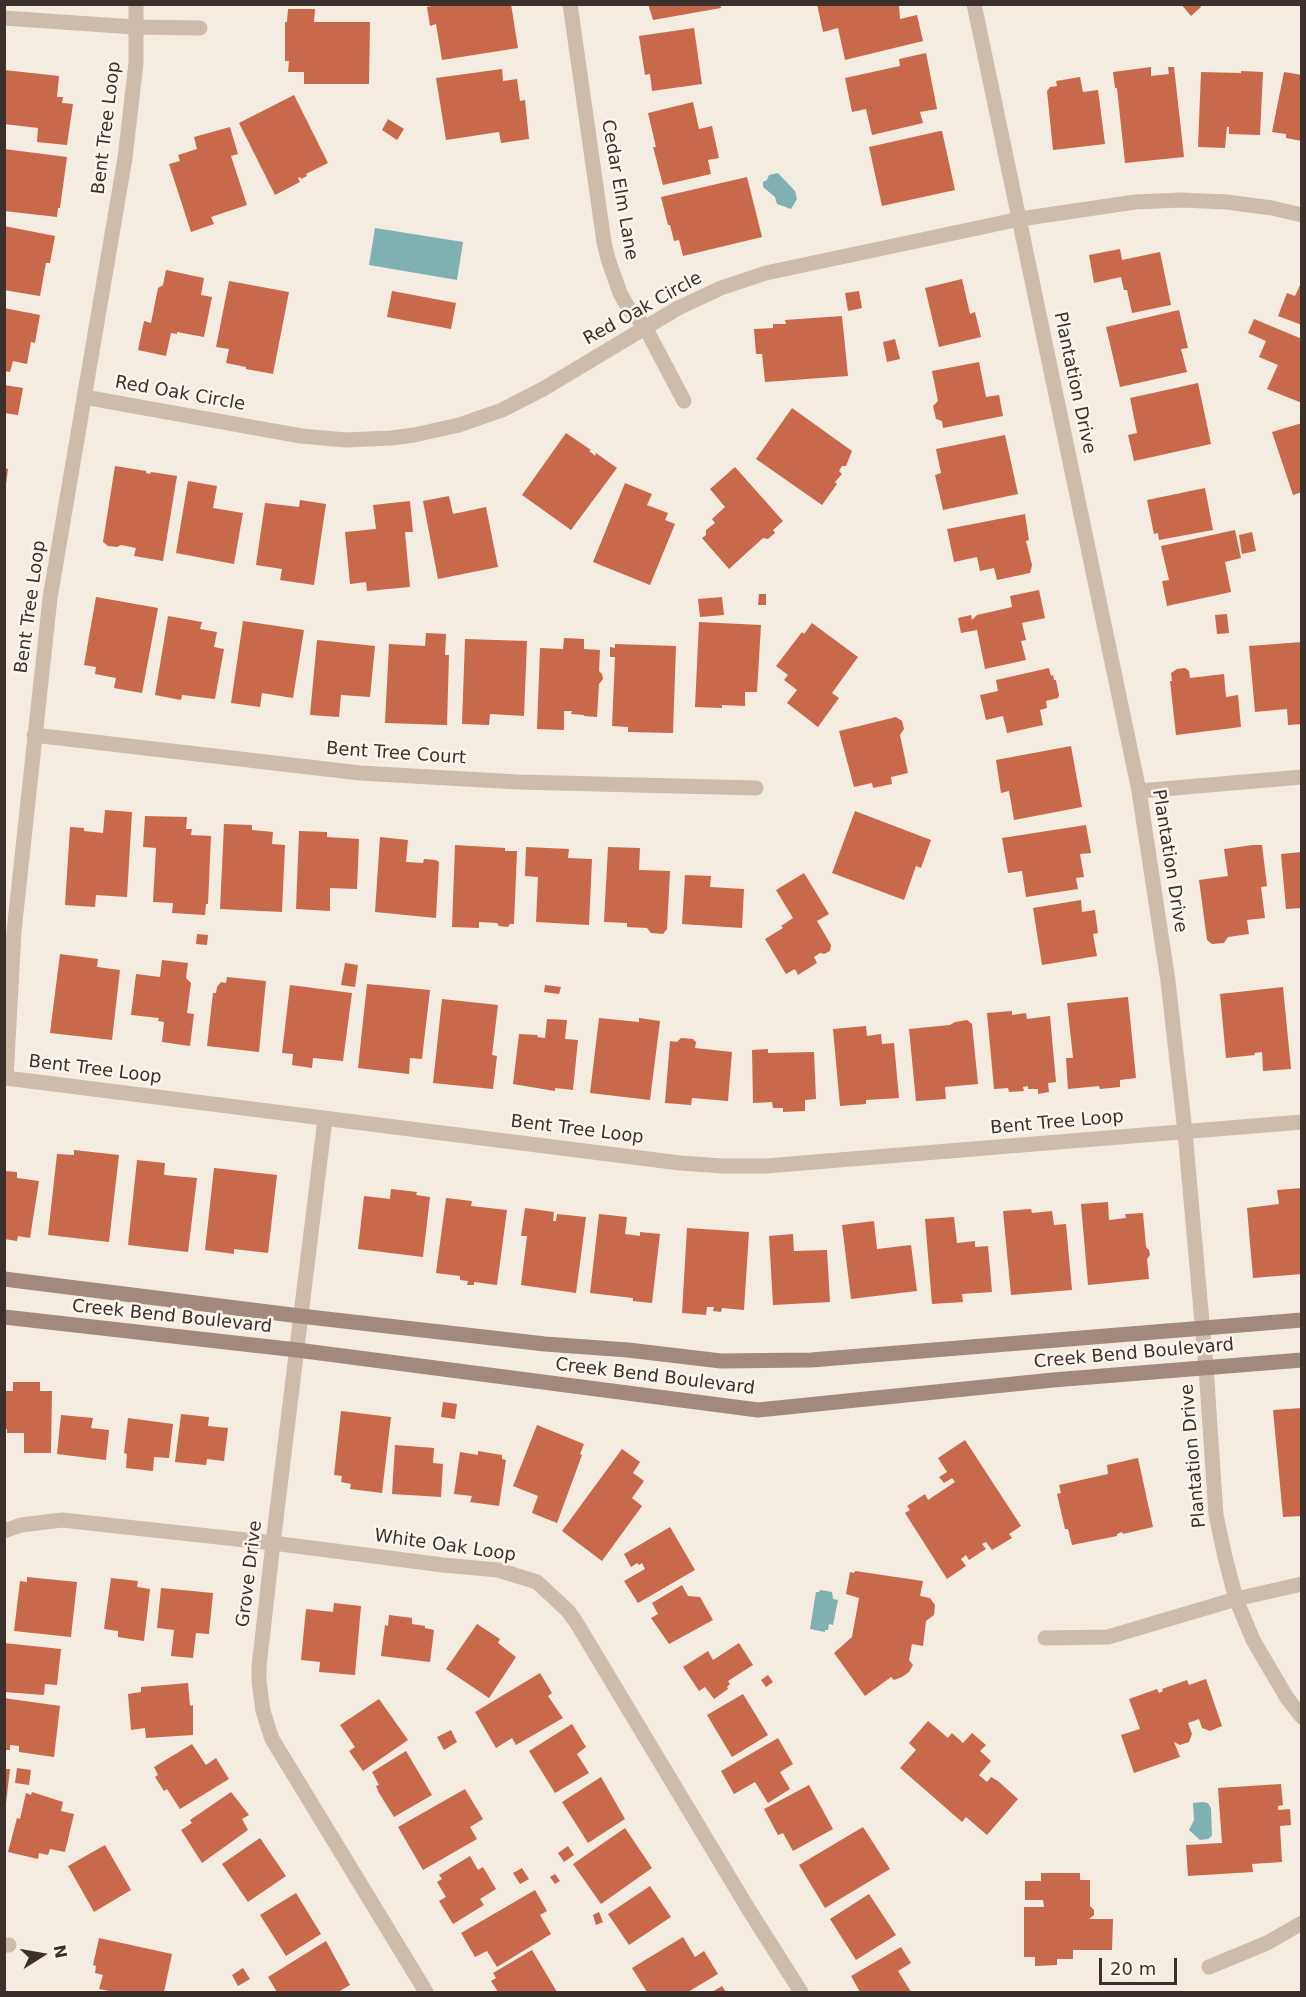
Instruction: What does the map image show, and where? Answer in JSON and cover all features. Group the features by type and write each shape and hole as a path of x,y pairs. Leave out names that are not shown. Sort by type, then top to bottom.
{"street":[{"name":"Bent Tree Loop","path":"135,4 136,63 125,158 50,598 14,931 6,1078 325,1119 723,1166 766,1166 1185,1132"},
{"name":"Cedar Elm Lane","path":"570,4 604,242 620,293 629,309 645,327 684,400"},
{"name":"Plantation Drive","path":"974,4 1139,791 1168,981 1185,1132 1206,1367 1216,1515 1236,1599 1253,1640 1287,1698 1302,1717"},
{"path":"4,18 134,27 200,28"},
{"name":"Red Oak Circle","path":"84,397 302,436 346,440 391,438 459,425 502,410 543,389 678,308 722,288 766,273 1020,219 1135,202 1180,200 1227,202 1302,215"},
{"name":"Bent Tree Court","path":"34,735 360,773 518,782 756,788"},
{"path":"1139,791 1302,777"},
{"name":"Grove Drive","path":"325,1119 259,1667 263,1711 272,1739 426,1992"},
{"path":"1185,1132 1302,1122"},
{"name":"Creek Bend Boulevard","path":"4,1279 300,1317 721,1361 812,1360 1302,1320"},
{"name":"Creek Bend Boulevard","path":"4,1317 297,1350 758,1410 1053,1380 1302,1360"},
{"name":"White Oak Loop","path":"4,1531 21,1525 62,1520 498,1570 537,1582 568,1611 576,1622 749,1910 801,1992"},
{"path":"1045,1638 1108,1637 1236,1599 1302,1584"},
{"path":"1209,1967 1267,1943 1302,1923"}],"water":[{"path":"778,173 795,191 797,199 791,209 777,204 775,197 763,187 763,182 769,175"},
{"path":"375,228 463,242 457,280 369,265"},
{"path":"820,1590 832,1592 833,1599 838,1600 833,1625 829,1624 825,1632 810,1629 816,1592"},
{"path":"1193,1803 1208,1803 1211,1808 1212,1836 1200,1840 1189,1830 1194,1820"}],"building":[{"path":"440,4 511,4 518,48 442,60 436,24 430,26 427,7"},
{"path":"648,4 720,4 721,8 653,20"},
{"path":"817,4 899,4 900,19 917,15 923,41 845,60 838,28 823,32"},
{"path":"1181,4 1199,4 1201,7 1191,16"},
{"path":"288,9 315,9 314,22 370,22 369,84 304,84 304,72 288,72 289,61 285,61 285,22 287,22"},
{"path":"694,28 702,84 652,91 650,74 645,75 639,36"},
{"path":"926,53 937,109 920,112 923,123 872,135 866,109 852,112 845,78 900,66 899,59"},
{"path":"1151,67 1151,76 1169,74 1168,67 1174,67 1184,157 1125,163 1117,88 1115,88 1113,72"},
{"path":"502,69 503,81 517,79 520,101 525,100 529,139 501,143 499,132 446,140 436,78"},
{"path":"4,70 59,76 57,97 63,97 62,103 73,104 67,145 37,142 38,128 4,124"},
{"path":"1241,71 1263,72 1260,135 1229,134 1229,127 1227,127 1225,148 1198,147 1201,72 1241,73"},
{"path":"1284,72 1302,75 1302,141 1286,138 1286,134 1272,132"},
{"path":"1080,77 1083,92 1098,90 1105,144 1053,150 1047,91 1050,87 1057,86 1056,81"},
{"path":"294,95 328,163 301,179 298,178 300,182 275,195 239,123"},
{"path":"693,102 699,129 712,126 719,158 708,160 711,174 663,185 653,147 656,147 648,113"},
{"path":"388,119 404,129 397,140 382,130"},
{"path":"230,127 238,154 231,156 247,205 211,217 214,224 191,232 169,164 180,161 178,155 197,149 194,137"},
{"path":"942,131 955,190 882,206 869,147"},
{"path":"4,149 67,157 57,217 4,211"},
{"path":"747,177 762,237 683,256 679,240 674,241 670,225 668,225 661,197"},
{"path":"4,226 55,236 50,263 46,263 40,296 4,290"},
{"path":"1120,249 1122,260 1160,252 1171,305 1132,313 1127,290 1124,290 1121,277 1094,283 1089,255"},
{"path":"166,270 204,278 201,295 212,297 204,337 171,333 166,356 138,350 144,321 151,323 158,288 163,285"},
{"path":"962,279 970,314 975,312 981,337 939,347 925,288"},
{"path":"229,281 289,292 273,374 226,363 229,349 216,347"},
{"path":"1302,281 1302,325 1278,316 1287,293 1295,296"},
{"path":"392,291 456,303 451,329 387,317"},
{"path":"859,291 862,308 848,311 845,293"},
{"path":"4,308 40,315 35,343 31,342 27,364 13,361 10,372 4,371"},
{"path":"1179,310 1188,348 1181,349 1187,372 1120,387 1106,327"},
{"path":"842,316 848,376 765,382 762,354 756,354 754,329 773,328 773,324 786,324 785,320"},
{"path":"1254,319 1302,339 1302,403 1267,389 1278,365 1259,357 1266,341 1248,333"},
{"path":"895,339 900,359 887,362 883,342"},
{"path":"979,362 986,397 999,395 1003,416 943,428 942,421 936,419 933,406 938,401 932,371"},
{"path":"1198,383 1211,444 1134,461 1128,435 1137,433 1130,398"},
{"path":"4,385 23,388 18,415 4,413"},
{"path":"792,408 852,451 846,466 842,466 839,471 842,474 835,482 837,484 822,505 756,459"},
{"path":"1302,423 1302,492 1293,495 1272,432"},
{"path":"566,433 591,450 589,451 595,456 596,453 617,468 571,530 522,495"},
{"path":"1005,435 1018,494 943,510 935,475 941,473 936,449"},
{"path":"115,466 146,471 150,474 151,472 177,476 163,561 134,556 136,548 121,545 108,546 103,542"},
{"path":"735,467 783,521 773,530 775,533 768,539 763,538 729,569 702,538 706,535 706,530 715,523 712,519 725,507 710,489"},
{"path":"4,468 8,469 6,484 4,484"},
{"path":"188,481 217,486 213,508 243,513 234,564 176,553"},
{"path":"625,483 652,494 647,505 668,513 665,520 675,524 650,585 593,562"},
{"path":"1205,488 1213,530 1159,540 1158,533 1154,534 1147,500"},
{"path":"449,496 453,514 486,507 498,567 438,579 423,501"},
{"path":"300,500 326,504 314,585 280,580 282,569 256,565 265,503 299,507"},
{"path":"410,501 413,532 405,532 410,587 367,591 366,582 350,584 345,532 376,529 373,505"},
{"path":"1025,514 1029,540 1026,541 1032,565 1030,573 997,580 994,568 980,571 977,557 954,562 947,529"},
{"path":"1235,530 1241,558 1225,562 1231,592 1167,606 1162,581 1169,580 1161,546"},
{"path":"1252,532 1256,551 1242,554 1239,535"},
{"path":"1039,590 1045,618 1022,623 1026,640 1021,641 1026,660 985,669 977,630 961,633 958,618 971,615 972,620 977,615 1012,607 1010,596"},
{"path":"759,594 766,594 766,605 758,605"},
{"path":"96,597 158,608 142,693 114,688 116,678 95,674 96,667 84,665"},
{"path":"722,597 724,615 700,617 698,599"},
{"path":"1227,614 1229,633 1217,634 1215,615"},
{"path":"168,616 202,622 200,629 217,632 214,647 224,649 215,699 182,695 181,700 155,695"},
{"path":"243,621 304,630 293,698 262,693 260,707 231,703"},
{"path":"699,622 761,625 757,692 745,692 745,706 695,707"},
{"path":"812,623 858,657 832,693 839,698 818,727 787,703 797,690 784,680 788,675 776,666 802,632 804,634"},
{"path":"426,633 446,634 445,655 449,655 447,725 385,723 389,644 425,646"},
{"path":"564,638 584,639 584,649 600,650 599,671 603,679 599,684 597,717 564,711 564,730 537,729 540,648 563,649"},
{"path":"465,639 527,641 524,716 490,714 489,725 462,724"},
{"path":"317,640 375,646 370,697 341,695 339,717 310,715"},
{"path":"1302,642 1302,724 1288,725 1287,709 1255,712 1249,646"},
{"path":"615,644 676,646 673,733 628,732 628,727 612,726 615,657 610,657 610,647 615,648"},
{"path":"1049,668 1051,676 1053,675 1056,680 1059,695 1058,698 1046,701 1047,708 1040,710 1043,725 1007,733 1003,716 986,720 980,695 998,691 996,680"},
{"path":"1185,668 1189,671 1190,678 1224,674 1226,697 1238,695 1241,727 1176,735 1171,673"},
{"path":"896,717 902,721 904,729 900,735 908,773 891,777 892,784 873,788 872,783 854,787 839,731"},
{"path":"1071,746 1082,807 1014,820 1009,791 1001,793 996,760"},
{"path":"105,810 132,812 127,897 96,895 95,907 65,905 70,827 103,833"},
{"path":"855,811 931,840 921,868 916,866 904,900 832,873"},
{"path":"145,816 187,817 186,829 192,829 191,835 211,836 208,904 206,904 205,915 172,913 173,903 153,902 156,848 143,847"},
{"path":"224,824 252,825 252,830 273,832 272,844 285,845 282,912 220,909"},
{"path":"1086,825 1091,853 1080,854 1084,877 1076,878 1078,889 1026,897 1022,871 1008,873 1002,838"},
{"path":"299,831 327,832 327,837 359,839 357,889 330,888 330,911 296,909"},
{"path":"380,837 408,840 406,862 423,863 424,859 439,862 436,918 375,912"},
{"path":"455,845 505,848 505,851 517,851 514,924 508,927 499,926 497,923 479,922 479,928 452,927"},
{"path":"1262,845 1267,886 1261,887 1265,918 1247,920 1249,934 1228,937 1224,943 1212,944 1207,940 1199,880 1228,876 1224,849"},
{"path":"526,847 569,849 568,858 592,859 589,925 536,922 538,877 525,876"},
{"path":"608,847 640,848 639,870 670,871 667,929 663,934 651,933 647,928 627,927 627,923 604,922"},
{"path":"1302,852 1302,908 1286,909 1281,854"},
{"path":"804,873 829,914 817,921 831,945 830,951 814,957 817,963 798,975 795,969 786,974 765,939 783,928 781,926 793,918 776,890"},
{"path":"685,875 711,876 710,887 744,889 742,928 682,924"},
{"path":"1081,900 1082,912 1095,910 1098,933 1093,934 1097,956 1042,965 1033,908"},
{"path":"197,934 208,935 207,945 196,944"},
{"path":"60,954 98,959 97,967 120,970 112,1040 50,1033"},
{"path":"162,960 188,963 186,978 191,983 187,1013 194,1014 190,1046 162,1042 164,1022 158,1021 159,1018 131,1015 136,974 160,977"},
{"path":"345,963 358,965 355,987 341,985"},
{"path":"227,977 266,981 259,1052 207,1046 213,993 216,993 221,982 226,983"},
{"path":"367,984 430,990 422,1059 410,1058 409,1074 358,1068"},
{"path":"290,985 352,993 343,1061 313,1058 312,1068 292,1065 293,1054 282,1053"},
{"path":"545,985 561,987 559,994 544,992"},
{"path":"1283,987 1291,1069 1263,1071 1262,1052 1254,1053 1255,1055 1226,1058 1220,994"},
{"path":"1128,997 1136,1078 1120,1080 1120,1087 1100,1089 1099,1086 1068,1089 1066,1058 1073,1058 1067,1003"},
{"path":"442,999 498,1005 492,1055 497,1056 493,1089 433,1083"},
{"path":"1012,1011 1012,1015 1026,1013 1027,1019 1050,1016 1056,1082 1048,1083 1049,1092 1038,1094 1038,1089 1028,1089 1028,1086 1023,1087 1024,1091 1009,1092 1008,1088 994,1089 987,1013"},
{"path":"599,1018 639,1022 639,1018 660,1021 650,1100 590,1093"},
{"path":"547,1019 567,1020 565,1039 578,1040 573,1090 555,1088 555,1091 513,1084 519,1034 538,1035 537,1037 545,1038"},
{"path":"967,1020 972,1024 978,1084 945,1087 946,1099 916,1101 909,1029 950,1025"},
{"path":"866,1026 867,1036 881,1034 882,1044 894,1043 899,1098 866,1100 866,1104 840,1106 833,1029"},
{"path":"681,1038 693,1039 696,1042 695,1048 732,1052 728,1101 692,1098 691,1105 665,1103 670,1041 677,1042"},
{"path":"768,1049 768,1053 814,1052 816,1099 805,1100 805,1111 783,1112 783,1108 773,1108 772,1102 753,1103 752,1050"},
{"path":"74,1150 119,1155 109,1242 48,1235 57,1154 74,1155"},
{"path":"137,1160 165,1163 164,1175 197,1178 188,1252 128,1245"},
{"path":"214,1168 277,1175 268,1253 234,1249 234,1254 205,1250"},
{"path":"4,1171 17,1172 17,1178 39,1181 30,1238 18,1236 17,1241 4,1239"},
{"path":"1302,1188 1302,1274 1253,1278 1247,1208 1279,1204 1277,1190"},
{"path":"391,1189 417,1192 416,1195 430,1197 423,1257 358,1249 364,1196 390,1199"},
{"path":"446,1198 472,1201 471,1206 507,1210 497,1285 474,1282 474,1285 467,1285 468,1281 460,1280 460,1276 436,1273"},
{"path":"1108,1202 1109,1220 1126,1218 1125,1214 1143,1213 1146,1247 1150,1255 1147,1259 1149,1279 1088,1285 1081,1204"},
{"path":"525,1208 554,1212 553,1221 556,1221 557,1214 586,1217 576,1293 521,1285 527,1236 521,1236"},
{"path":"1031,1209 1032,1213 1052,1211 1054,1225 1066,1224 1072,1290 1011,1295 1003,1211"},
{"path":"599,1214 627,1217 625,1234 640,1236 640,1232 660,1234 652,1303 633,1301 633,1298 590,1293"},
{"path":"954,1217 957,1243 975,1241 975,1247 988,1246 992,1292 962,1294 963,1302 932,1304 925,1219"},
{"path":"874,1221 877,1249 911,1245 917,1291 851,1299 842,1225"},
{"path":"687,1228 749,1232 744,1310 722,1308 721,1312 713,1311 714,1307 707,1307 706,1315 682,1313"},
{"path":"793,1234 794,1251 827,1250 830,1302 773,1305 769,1236"},
{"path":"13,1382 40,1382 40,1391 52,1391 51,1453 24,1453 24,1433 7,1433 5,1429 5,1391 13,1391"},
{"path":"443,1402 457,1404 455,1419 441,1417"},
{"path":"1302,1408 1302,1516 1283,1517 1273,1410"},
{"path":"341,1411 391,1417 382,1493 350,1489 351,1484 341,1482 342,1476 334,1475"},
{"path":"181,1414 209,1417 208,1426 228,1428 224,1461 207,1459 206,1465 175,1462"},
{"path":"61,1415 93,1418 91,1428 109,1430 106,1460 57,1454"},
{"path":"128,1418 173,1424 169,1458 154,1457 153,1471 126,1468 127,1454 124,1453"},
{"path":"537,1425 584,1444 557,1523 532,1513 538,1496 513,1486"},
{"path":"965,1440 1021,1526 1009,1534 1012,1538 992,1550 986,1542 982,1544 986,1549 969,1560 966,1555 961,1559 966,1566 947,1579 905,1513 910,1510 907,1506 925,1494 928,1500 955,1482 952,1478 944,1483 939,1477 947,1472 938,1458"},
{"path":"395,1445 434,1448 433,1463 443,1464 441,1497 392,1494"},
{"path":"622,1449 640,1462 633,1473 644,1481 632,1498 642,1506 602,1561 562,1531"},
{"path":"478,1451 502,1455 502,1459 506,1460 499,1506 470,1502 472,1496 454,1494 460,1452 478,1455"},
{"path":"1138,1458 1153,1527 1123,1534 1122,1532 1117,1536 1072,1545 1068,1529 1065,1529 1057,1494 1061,1493 1059,1485 1108,1474 1107,1465"},
{"path":"670,1527 695,1570 638,1603 624,1581 645,1569 642,1563 631,1567 624,1554"},
{"path":"850,1572 923,1581 920,1596 930,1598 935,1605 934,1615 926,1621 923,1646 912,1644 909,1660 913,1665 909,1672 894,1680 891,1677 865,1696 834,1653 852,1637 859,1598 846,1594"},
{"path":"27,1577 77,1582 71,1637 14,1631 20,1581 27,1582"},
{"path":"111,1578 138,1581 137,1587 150,1589 144,1641 118,1637 118,1631 104,1629"},
{"path":"682,1585 688,1596 700,1597 713,1620 669,1644 651,1618 658,1614 652,1603"},
{"path":"161,1588 213,1593 209,1634 196,1633 193,1658 171,1656 174,1630 157,1628"},
{"path":"334,1603 361,1606 355,1675 319,1672 320,1662 301,1660 306,1609 333,1612"},
{"path":"389,1615 412,1618 412,1624 434,1630 430,1662 381,1656 385,1625 388,1626"},
{"path":"477,1624 500,1639 498,1643 516,1657 489,1698 446,1669"},
{"path":"4,1643 61,1649 57,1685 45,1684 44,1695 4,1692"},
{"path":"739,1643 753,1665 728,1681 730,1684 728,1689 714,1699 705,1687 699,1691 683,1667 708,1651 713,1660"},
{"path":"540,1673 552,1693 548,1696 563,1718 516,1745 512,1738 496,1748 475,1712"},
{"path":"768,1675 773,1682 766,1687 761,1680"},
{"path":"1206,1679 1222,1726 1210,1731 1202,1728 1199,1719 1188,1723 1192,1734 1189,1742 1180,1745 1174,1742 1180,1757 1134,1773 1121,1735 1140,1729 1129,1699 1157,1689 1159,1693 1163,1691 1162,1689 1187,1680 1189,1685"},
{"path":"188,1683 190,1706 193,1705 193,1735 146,1738 145,1728 131,1730 128,1694 141,1692 141,1687"},
{"path":"743,1694 768,1735 732,1757 707,1715"},
{"path":"4,1698 60,1706 54,1757 19,1752 19,1746 10,1745 10,1750 4,1750"},
{"path":"379,1699 408,1740 363,1771 349,1751 355,1747 340,1725"},
{"path":"928,1721 948,1738 952,1733 963,1743 972,1733 986,1745 980,1751 991,1761 979,1775 987,1782 991,1777 998,1781 1018,1799 987,1835 966,1817 962,1822 900,1768 916,1750 909,1743"},
{"path":"572,1724 586,1747 577,1754 589,1773 555,1793 529,1751"},
{"path":"451,1730 457,1742 444,1750 437,1737"},
{"path":"778,1738 793,1764 780,1772 790,1789 768,1803 755,1782 734,1794 721,1771"},
{"path":"192,1744 206,1765 216,1758 229,1779 180,1809 167,1789 164,1791 155,1777 158,1775 154,1767"},
{"path":"406,1751 432,1795 394,1817 379,1793 376,1786 379,1785 372,1772"},
{"path":"17,1768 31,1770 29,1785 15,1783"},
{"path":"4,1769 10,1769 6,1803 4,1803"},
{"path":"601,1777 625,1819 588,1843 562,1802"},
{"path":"1281,1784 1283,1805 1278,1806 1278,1810 1290,1809 1291,1825 1280,1826 1282,1862 1252,1864 1253,1872 1188,1876 1186,1845 1222,1843 1218,1788"},
{"path":"809,1785 833,1829 793,1851 783,1833 778,1835 764,1809"},
{"path":"465,1789 483,1819 470,1827 477,1839 423,1870 398,1827"},
{"path":"32,1792 63,1802 61,1811 74,1814 65,1852 50,1849 48,1855 39,1853 38,1859 8,1852 17,1818 20,1819 26,1793 31,1795"},
{"path":"231,1792 249,1815 242,1819 248,1830 202,1863 181,1830 192,1823 190,1820"},
{"path":"863,1827 890,1869 825,1908 799,1865"},
{"path":"625,1828 652,1868 601,1904 573,1864"},
{"path":"260,1838 286,1876 248,1902 222,1864"},
{"path":"105,1845 131,1890 94,1912 68,1866"},
{"path":"568,1846 574,1855 564,1862 558,1853"},
{"path":"470,1856 478,1870 483,1867 496,1889 480,1899 484,1905 453,1924 439,1901 446,1897 437,1882 442,1879 439,1875"},
{"path":"522,1868 529,1879 520,1884 513,1873"},
{"path":"1041,1873 1080,1873 1080,1880 1090,1880 1090,1906 1094,1910 1094,1915 1089,1919 1113,1919 1112,1950 1073,1950 1073,1959 1057,1959 1057,1965 1035,1966 1035,1957 1024,1957 1024,1907 1044,1907 1043,1900 1025,1900 1025,1881 1041,1881"},
{"path":"555,1874 560,1881 555,1884 550,1877"},
{"path":"650,1886 671,1917 629,1945 608,1914"},
{"path":"535,1890 547,1911 540,1915 551,1934 497,1967 487,1951 475,1957 461,1933"},
{"path":"296,1893 321,1934 286,1956 260,1915"},
{"path":"869,1894 896,1935 856,1960 830,1919"},
{"path":"599,1912 603,1922 596,1925 593,1915"},
{"path":"683,1937 695,1957 704,1951 718,1974 688,1992 647,1992 632,1968"},
{"path":"99,1938 172,1954 164,1992 114,1992 99,1989 103,1975 95,1973 96,1966 93,1965"},
{"path":"326,1941 350,1985 338,1992 277,1992 268,1977"},
{"path":"901,1947 911,1963 898,1971 911,1992 860,1992 851,1976"},
{"path":"532,1950 557,1992 498,1992 491,1981 496,1978 493,1973"},
{"path":"243,1968 250,1979 238,1986 232,1975"},
{"path":"722,1986 726,1992 712,1992"}]}
